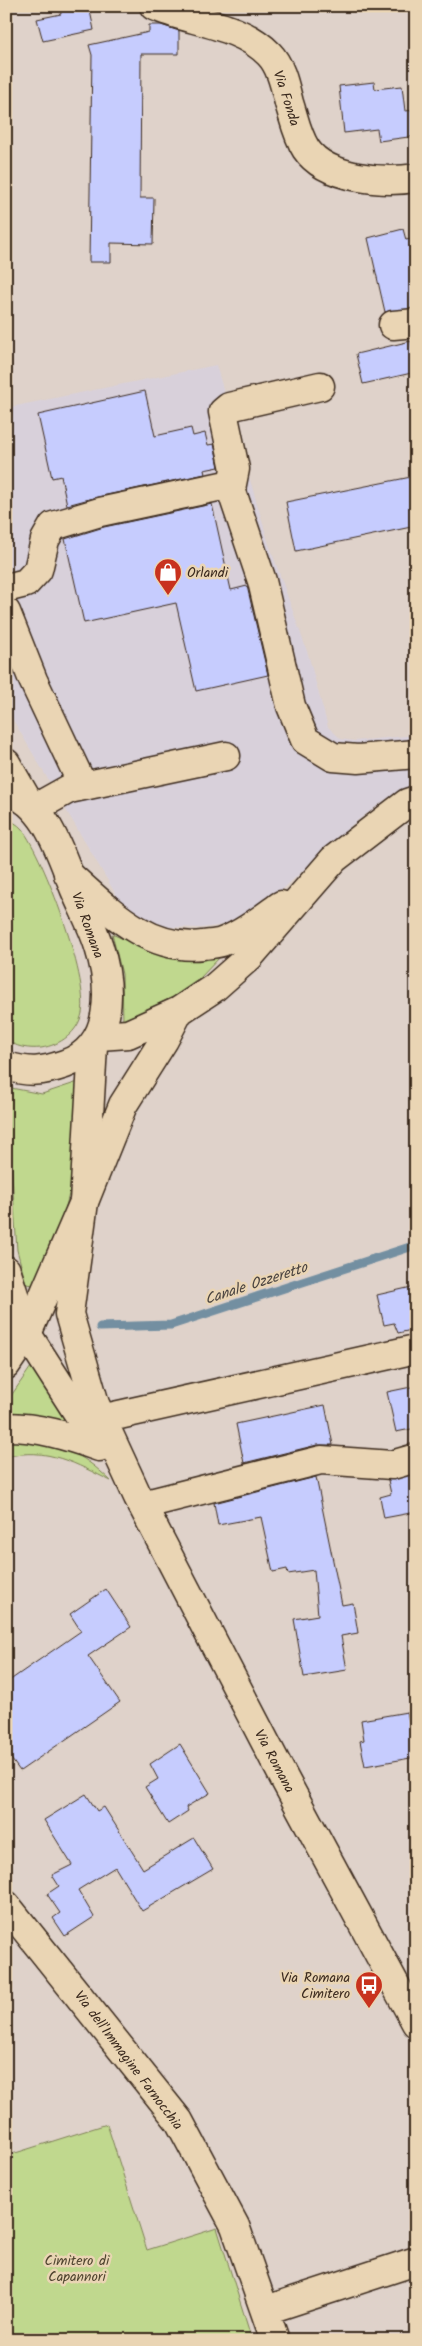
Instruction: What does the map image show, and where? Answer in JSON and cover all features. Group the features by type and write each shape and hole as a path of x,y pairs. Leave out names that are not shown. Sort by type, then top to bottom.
{"street":[{"name":"Via Fonda","path":"154,6 246,37 269,54 281,74 297,130 307,150 325,166 354,176 397,181 416,178"},
{"path":"320,386 229,407 223,412 235,469 231,489 262,581 291,706 305,740 333,757 358,759 416,754"},
{"path":"6,588 26,583 38,570 45,540 53,526 100,512 222,486 231,489"},
{"path":"6,612 34,680 83,786"},
{"path":"23,801 69,789 226,756"},
{"name":"Via Romana","path":"6,763 23,801 54,840 99,947 108,990 105,1017 96,1041 84,1202"},
{"path":"6,1066 26,1072 53,1068 79,1059 96,1041 128,1034 178,1011 214,988 249,957 312,882 334,859 406,803 416,800"},
{"path":"68,874 105,907 132,926 158,941 190,946 221,942 257,922 312,882"},
{"path":"6,1366 27,1334 124,1105 164,1040 178,1011"},
{"path":"84,1202 69,1314 101,1419 140,1501"},
{"path":"6,1270 27,1334 99,1446 140,1501"},
{"path":"101,1419 416,1348"},
{"path":"6,1427 30,1427 64,1434 99,1446"},
{"path":"140,1501 322,1460 392,1465 416,1458"},
{"name":"Via Romana","path":"140,1501 284,1780 413,2014"},
{"name":"Via dell'Immagine Farnocchia","path":"6,1905 179,2121 235,2226 275,2340"},
{"path":"266,2310 416,2261"}],"shaded area":[{"path":"216,365 269,544 308,654 328,727 341,739 354,741 416,735 416,784 388,798 353,824 268,903 231,924 201,928 170,927 143,922 118,898 6,708 6,408"}],"green space":[{"path":"6,818 22,829 42,865 63,919 79,974 82,1013 77,1026 62,1041 41,1048 18,1046 6,1038"},
{"path":"112,934 155,953 192,960 222,955 199,979 173,997 123,1022 122,974"},
{"path":"87,1079 82,1142 65,1210 34,1285 26,1284 17,1250 6,1087 42,1094"},
{"path":"33,1364 69,1423 6,1418 6,1403"},
{"path":"21,1440 60,1448 79,1456 111,1481 61,1458 48,1455 21,1454 6,1457 6,1442"},
{"name":"Cimitero di Capannori","path":"107,2124 147,2250 217,2228 252,2340 6,2340 6,2156"}],"building":[{"path":"60,6 89,6 94,30 43,41 37,19 61,14"},
{"path":"149,25 161,25 179,31 179,54 141,54 140,198 154,198 153,244 111,243 111,262 89,262 92,55 89,45 149,32"},
{"path":"374,82 375,89 402,86 405,111 416,110 416,136 379,141 377,129 344,133 339,86"},
{"path":"403,229 406,240 416,238 416,308 385,312 368,238"},
{"path":"411,341 416,372 363,384 356,354"},
{"path":"145,391 155,436 191,428 193,436 205,433 208,445 214,444 219,467 204,470 205,474 67,505 61,476 52,478 38,415"},
{"path":"416,476 416,526 296,551 286,502"},
{"name":"Orlandi","path":"212,504 231,590 247,586 268,675 196,691 176,603 84,623 65,539 104,527"},
{"path":"416,1286 416,1329 398,1333 394,1323 384,1325 377,1295"},
{"path":"416,1386 416,1428 396,1432 387,1392"},
{"path":"325,1405 333,1445 317,1445 244,1463 236,1424"},
{"path":"416,1474 416,1512 384,1518 380,1497 391,1494 388,1480"},
{"path":"316,1477 342,1605 353,1603 358,1633 341,1636 347,1670 304,1677 294,1619 318,1615 314,1570 288,1574 287,1569 273,1572 261,1517 218,1525 214,1503"},
{"path":"106,1589 131,1627 88,1656 120,1702 20,1771 6,1752 6,1683 81,1631 70,1614"},
{"path":"407,1712 410,1727 416,1726 416,1757 365,1766 360,1741 364,1740 361,1720"},
{"path":"180,1744 210,1793 186,1807 188,1811 168,1824 145,1787 158,1779 150,1764"},
{"path":"86,1794 97,1811 104,1807 143,1869 194,1838 213,1869 142,1911 115,1867 78,1890 94,1917 65,1936 53,1918 60,1913 47,1894 59,1886 52,1875 72,1865 44,1820"}],"waterway":[{"name":"Canale Ozzeretto","path":"100,1327 171,1325 416,1245"}],"place":[{"name":"Orlandi","path":"168,596"},
{"name":"Via Romana Cimitero","path":"369,2009"}]}
